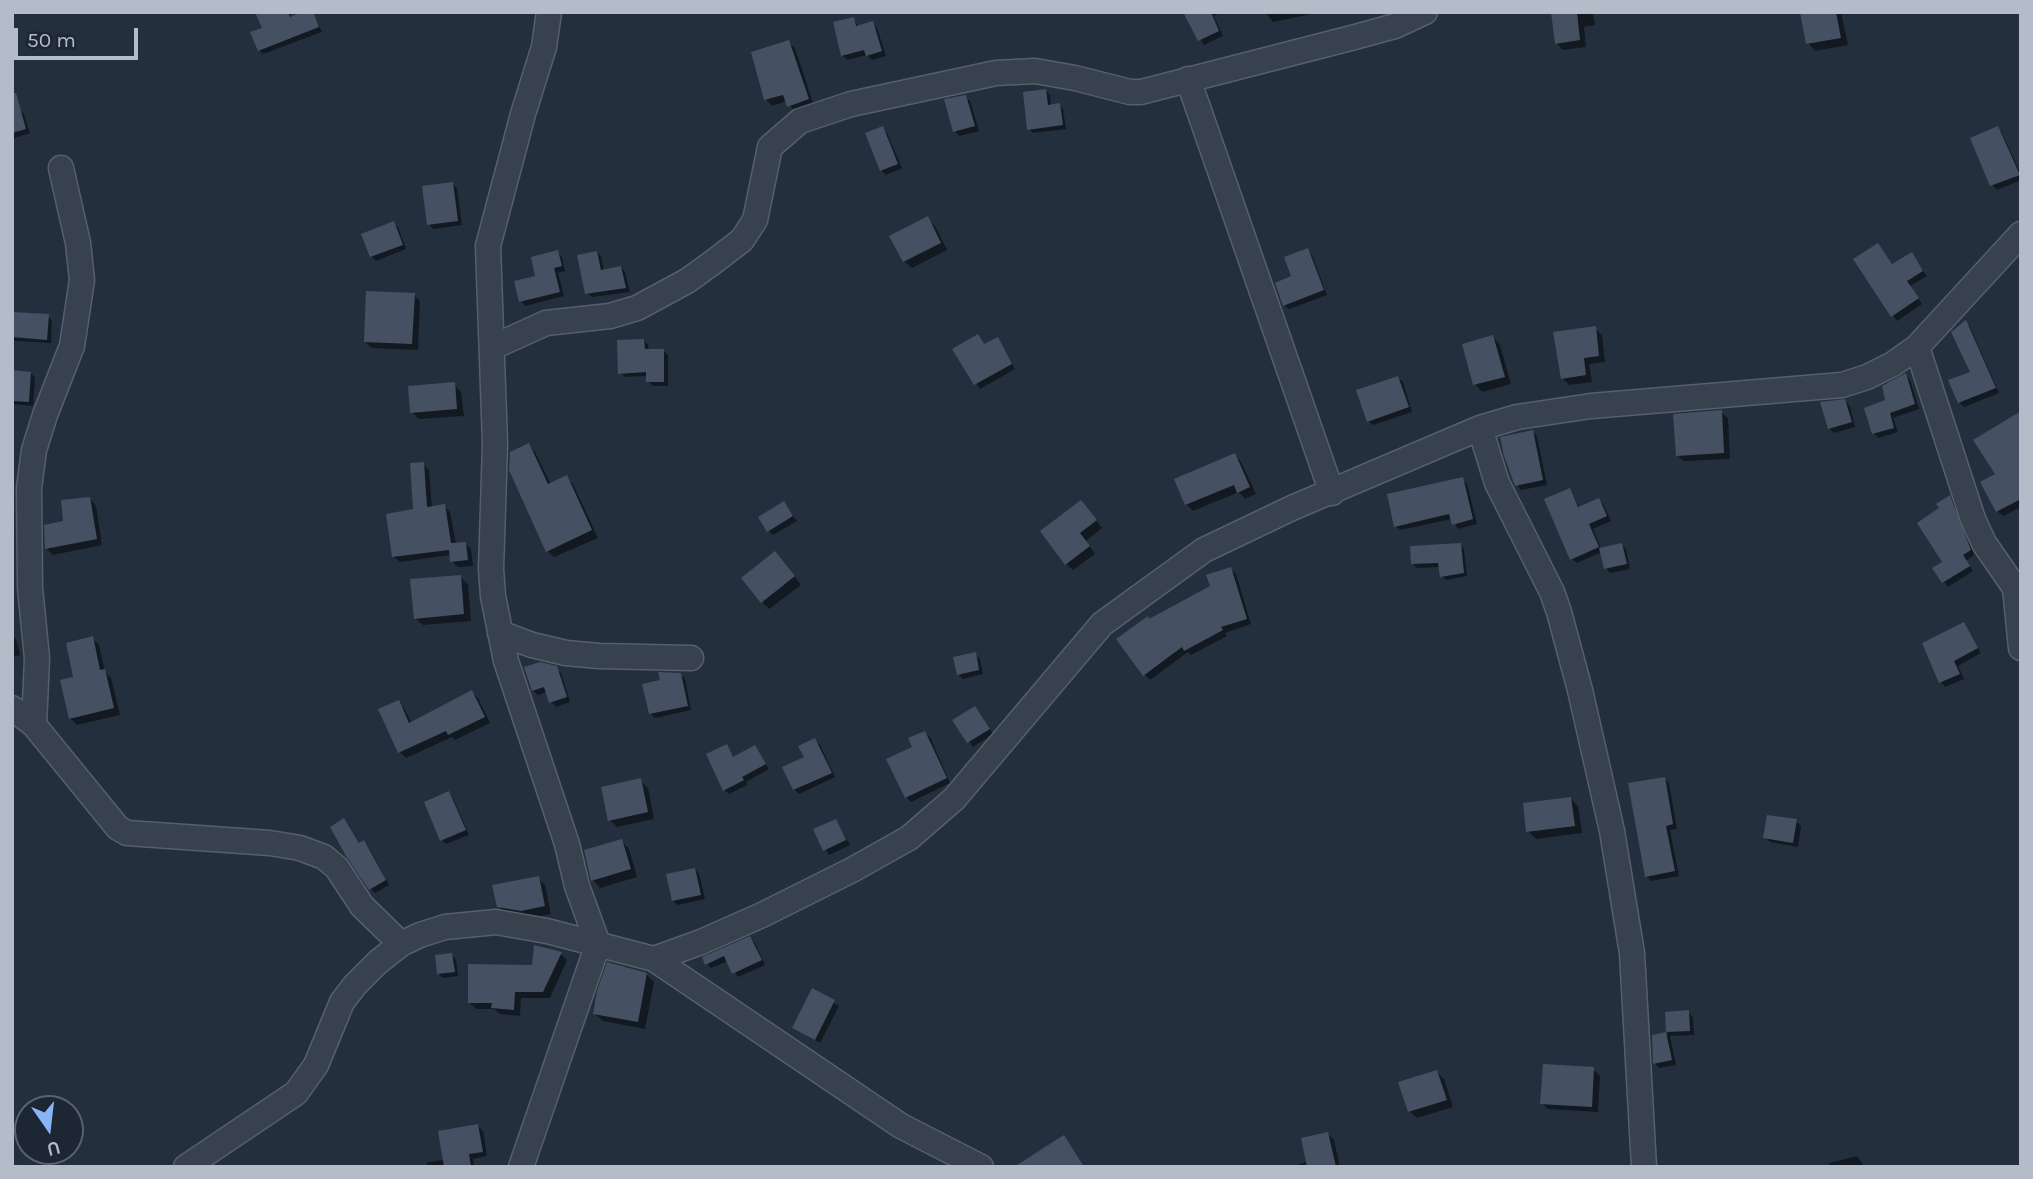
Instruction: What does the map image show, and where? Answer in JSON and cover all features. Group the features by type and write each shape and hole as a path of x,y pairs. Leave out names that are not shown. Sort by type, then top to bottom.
{"street":[{"path":"520,1167 598,944 520,704 500,633 491,569 495,444 488,246 544,47 550,12"},
{"path":"493,347 546,323 610,316 637,308 687,281 712,263 742,240 755,219 770,147 800,121 851,104 996,73 1035,71 1129,92 1141,92 1367,34 1395,26 1425,12"},
{"path":"1188,79 1332,493"},
{"path":"34,725 37,658 30,588 29,488 34,450 72,346 82,280 78,243 61,168"},
{"path":"654,959 762,915 909,838 954,799 1102,624 1204,550 1292,508 1480,428 1517,418 1591,406 1842,385 1867,377 1893,364 1917,347 2021,234"},
{"path":"1917,347 1973,520 1984,543 2015,588 2021,648"},
{"path":"1480,428 1497,483 1552,592 1559,612 1612,831 1632,953 1644,1167"},
{"path":"500,633 532,645 566,653 691,659"},
{"path":"12,708 34,725 118,828 136,835 271,843 300,848 324,857 337,868 362,906 401,944"},
{"path":"186,1167 296,1093 316,1065 342,1002 378,962 401,944 420,935 445,928 496,922 523,925 654,959 901,1126 981,1167"}],"building":[{"path":"255,12 288,12 290,17 302,12 313,12 319,27 258,51 250,32 262,28"},
{"path":"1183,12 1211,12 1219,31 1198,41"},
{"path":"1551,12 1577,12 1580,40 1555,44"},
{"path":"1800,12 1836,12 1841,38 1806,44"},
{"path":"854,17 856,26 873,21 882,51 866,56 864,50 841,56 833,22"},
{"path":"789,40 809,99 787,107 783,95 764,100 751,52"},
{"path":"1046,89 1048,105 1060,103 1063,125 1027,130 1023,92"},
{"path":"12,93 16,93 26,129 12,133"},
{"path":"966,95 975,126 953,132 944,99"},
{"path":"883,126 898,164 880,171 865,133"},
{"path":"1998,126 2020,175 1990,186 1970,138"},
{"path":"453,182 458,221 427,225 422,186"},
{"path":"928,216 941,243 903,262 889,236"},
{"path":"394,221 403,245 370,257 361,234"},
{"path":"1878,243 1892,264 1912,252 1923,271 1907,281 1919,298 1891,317 1853,259"},
{"path":"1308,248 1324,290 1283,306 1275,283 1291,276 1284,257"},
{"path":"558,250 562,266 554,268 560,292 519,302 514,281 535,276 531,257"},
{"path":"597,251 601,270 621,266 626,288 585,294 577,255"},
{"path":"366,291 415,293 412,344 364,342"},
{"path":"12,312 49,314 47,340 12,337"},
{"path":"1966,320 1996,388 1958,403 1948,380 1970,372 1951,332"},
{"path":"1596,326 1599,356 1584,358 1586,375 1561,379 1553,332"},
{"path":"978,334 984,344 998,337 1012,364 974,385 952,349"},
{"path":"1493,335 1505,377 1473,385 1462,344"},
{"path":"644,339 645,349 664,349 664,382 646,382 646,372 618,374 617,340"},
{"path":"12,370 31,372 29,402 12,401"},
{"path":"1906,373 1915,404 1890,413 1894,428 1872,434 1864,408 1885,400 1882,386"},
{"path":"1398,376 1409,407 1367,422 1356,390"},
{"path":"455,382 457,409 410,413 408,386"},
{"path":"1845,399 1852,422 1828,429 1820,402"},
{"path":"1722,410 1724,453 1676,456 1673,414"},
{"path":"2021,411 2021,499 1996,512 1980,482 1995,474 1973,440"},
{"path":"1533,430 1543,480 1515,486 1500,437"},
{"path":"529,443 548,484 567,475 592,530 546,552 509,470 510,452"},
{"path":"1235,453 1250,487 1237,493 1234,485 1185,505 1174,479"},
{"path":"424,462 427,507 445,504 451,543 466,542 468,560 450,562 449,550 392,557 386,514 413,509 410,463"},
{"path":"1463,477 1473,519 1452,525 1449,514 1394,527 1387,494"},
{"path":"1570,488 1578,507 1599,498 1607,516 1589,524 1599,547 1570,560 1544,499"},
{"path":"1950,495 1971,550 1963,555 1970,566 1942,583 1932,568 1942,562 1917,523 1939,508 1936,504"},
{"path":"90,497 97,539 45,549 44,525 63,521 61,500"},
{"path":"1081,500 1097,520 1080,533 1090,546 1065,565 1040,531"},
{"path":"784,501 793,516 767,532 758,517"},
{"path":"1461,543 1464,573 1440,577 1438,563 1411,564 1410,546"},
{"path":"1622,543 1627,564 1604,569 1599,548"},
{"path":"775,551 795,576 761,603 741,578"},
{"path":"1231,567 1247,619 1221,627 1223,630 1184,651 1182,647 1143,676 1116,639 1148,616 1149,619 1210,586 1206,575"},
{"path":"461,575 464,614 414,619 410,579"},
{"path":"1964,622 1978,648 1954,661 1960,674 1939,683 1922,643"},
{"path":"93,636 100,670 105,669 114,708 69,719 60,680 73,677 66,643"},
{"path":"976,652 979,670 957,675 953,657"},
{"path":"540,662 557,666 567,697 549,703 544,687 532,691 524,667"},
{"path":"658,672 681,673 688,706 649,714 642,684 660,680"},
{"path":"472,690 485,717 448,735 446,731 398,753 378,709 399,700 409,723"},
{"path":"975,706 990,729 967,743 952,720"},
{"path":"925,731 947,778 905,798 886,759 912,747 908,738"},
{"path":"815,738 832,773 793,790 782,767 804,757 798,746"},
{"path":"727,744 733,757 755,745 766,764 723,791 706,754"},
{"path":"1665,777 1673,824 1666,826 1675,871 1645,877 1628,783"},
{"path":"641,778 648,812 608,821 601,787"},
{"path":"449,791 466,830 440,841 424,802"},
{"path":"1571,797 1575,826 1526,832 1523,803"},
{"path":"1767,815 1797,819 1793,843 1763,838"},
{"path":"344,818 359,843 364,840 386,880 369,890 330,827"},
{"path":"836,819 846,840 823,851 813,829"},
{"path":"622,839 631,869 591,881 584,850"},
{"path":"695,868 701,895 672,901 666,874"},
{"path":"539,876 545,906 521,911 497,907 492,885"},
{"path":"750,936 762,960 732,974 724,956 705,965 702,957"},
{"path":"534,945 562,952 543,992 515,992 514,1010 491,1008 492,1003 468,1003 468,964 532,965"},
{"path":"452,953 455,972 437,974 435,955"},
{"path":"607,962 647,973 638,1022 593,1014 597,991"},
{"path":"812,988 835,1000 815,1040 792,1028"},
{"path":"1689,1010 1690,1031 1666,1032 1665,1012"},
{"path":"1666,1032 1672,1060 1653,1064 1652,1035"},
{"path":"1543,1064 1594,1067 1592,1107 1540,1104"},
{"path":"1437,1070 1447,1100 1408,1112 1398,1082"},
{"path":"478,1124 483,1152 469,1154 471,1167 444,1167 438,1131"},
{"path":"1328,1132 1336,1167 1307,1167 1301,1138"},
{"path":"1064,1135 1084,1167 1014,1167 1045,1147"}]}
